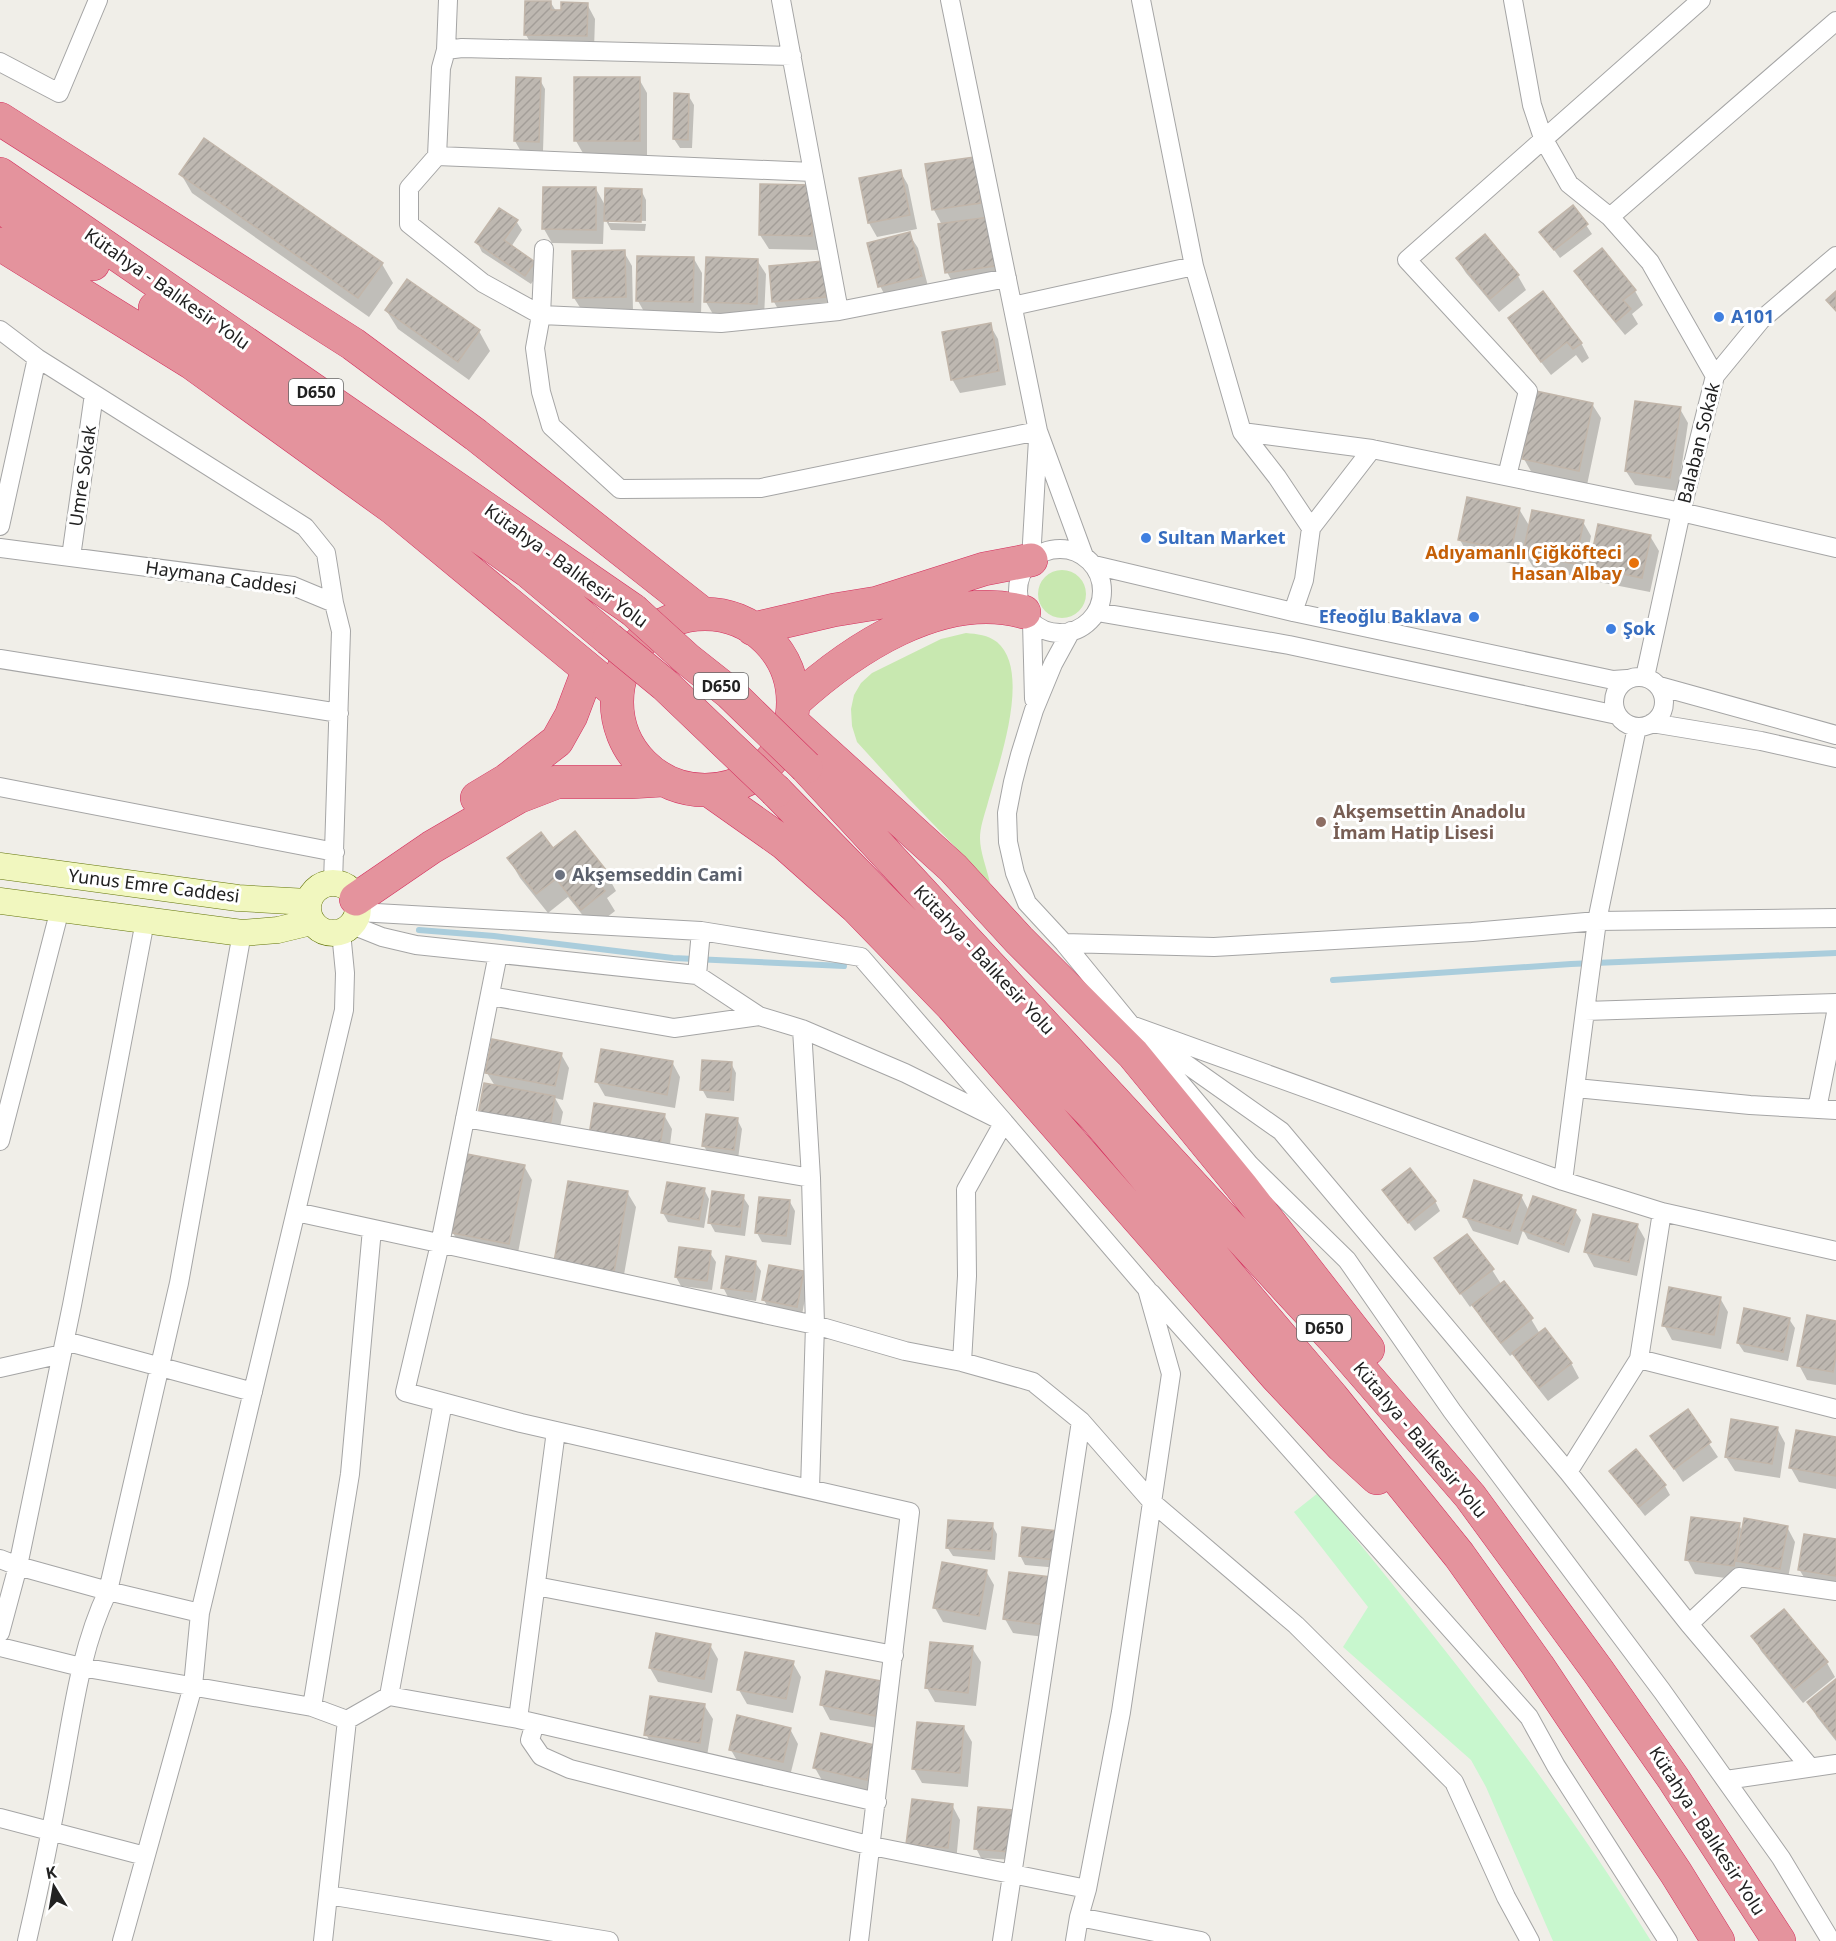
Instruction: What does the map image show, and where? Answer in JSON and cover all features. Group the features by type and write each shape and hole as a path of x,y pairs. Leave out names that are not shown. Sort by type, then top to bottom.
{"highway":[{"path":"0,119 353,344 476,435 703,614"},
{"name":"Kütahya - Balıkesir Yolu","path":"0,174 633,610 687,659 730,693 806,766 1335,1340 1470,1496 1592,1662 1666,1768 1779,1941"},
{"name":"Kütahya - Balıkesir Yolu","path":"0,207 77,253 528,571 665,685 776,791 1095,1117 1332,1397 1459,1555 1544,1676 1676,1873 1718,1941"},
{"path":"0,244 192,363 393,508 617,693"},
{"path":"753,629 834,610 877,603 984,569 1031,560"},
{"path":"792,712 824,675 875,642 928,618 950,610 968,608 1003,608 1028,617"},
{"path":"703,614 729,618 753,629 770,643 782,661 790,681 792,712 783,743 761,769 732,786 709,790 685,788 663,780 642,764 627,743 618,719 617,693 623,669 636,647 655,630 678,618 703,614"},
{"path":"347,906 384,853 507,780 557,741 571,716 588,671"},
{"path":"792,712 953,868 1018,940 1132,1054 1343,1314 1470,1496"},
{"path":"347,906 432,847 508,803 557,782 663,780"},
{"path":"709,790 784,843 856,907 952,1006 1283,1383 1342,1446 1459,1555"}],"street":[{"path":"0,62 59,93 98,0"},
{"path":"448,0 446,50 441,68 437,156 409,188 409,224 483,283 540,315 721,323 839,311 1007,278"},
{"path":"781,0 839,311"},
{"path":"950,0 1038,431 1089,560 1100,576 1103,588 1097,612 1090,621 1071,632 1053,664 1034,710 1012,782 1007,813 1008,842 1015,873 1027,903 1064,943 1250,1165 1347,1260 1452,1411 1726,1780 1781,1858 1832,1941"},
{"path":"1141,0 1194,266 1242,432 1277,477 1311,528"},
{"path":"1513,0 1532,105 1543,138 1569,184 1610,217 1650,262 1715,376"},
{"path":"1507,476 1528,392 1407,260 1701,0"},
{"path":"1610,217 1836,21"},
{"path":"446,50 462,48 792,56"},
{"path":"437,156 813,172"},
{"path":"544,249 540,315 535,348 541,392 551,426 620,489 760,488 1038,431"},
{"name":"Balaban Sokak","path":"1644,681 1681,512 1715,376 1761,320 1836,256"},
{"path":"1013,306 1194,266"},
{"path":"0,330 37,358 304,527 326,553 341,631 335,852 347,906 344,1010 200,1613 193,1686 122,1941"},
{"path":"0,526 37,358"},
{"name":"Umre Sokak","path":"71,558 94,394"},
{"path":"1031,560 1038,431"},
{"path":"1242,432 1372,449 1681,512 1836,548"},
{"path":"1293,612 1304,580 1311,528 1372,449"},
{"name":"Haymana Caddesi","path":"0,549 293,586 334,603"},
{"path":"1034,710 1028,617 1019,599 1018,585 1031,560 1043,552 1057,549 1071,550 1089,560 1293,612 1613,680 1644,681 1836,735"},
{"path":"1097,612 1289,645 1617,715"},
{"path":"1028,617 1051,631 1071,632"},
{"path":"0,659 339,713"},
{"path":"1644,681 1616,691 1613,700 1617,715 1622,721 1761,741 1836,758"},
{"path":"1563,1181 1597,921 1644,725 1663,711 1663,694 1644,681"},
{"path":"0,787 335,852"},
{"name":"Yunus Emre Caddesi","path":"0,866 238,898 310,912 319,930 330,934 347,906"},
{"path":"0,901 242,933 278,930 310,912 314,892 323,885 382,937 416,945 697,975 759,1016 802,1029 905,1073 1004,1122"},
{"path":"347,906 700,931 861,957 1148,1289 1529,1717 1556,1766 1668,1941"},
{"path":"0,1141 60,909"},
{"path":"1064,943 1214,947 1472,932 1597,921 1836,918"},
{"path":"0,1633 18,1566 63,1347 145,921"},
{"path":"697,975 700,931"},
{"path":"27,1941 51,1833 81,1667 100,1607 108,1591 179,1283 242,933"},
{"path":"498,954 440,1244 405,1392 556,1431 910,1512 859,1941"},
{"path":"490,996 674,1028 759,1016"},
{"path":"1585,1011 1836,1003"},
{"path":"1817,1109 1836,1012"},
{"path":"1131,1025 1563,1181 1662,1212 1836,1251"},
{"path":"1131,1025 1281,1131 1569,1472 1689,1624 1810,1767"},
{"path":"802,1029 811,1178 815,1325 810,1489"},
{"path":"1576,1088 1749,1105 1836,1110"},
{"path":"465,1118 811,1178"},
{"path":"962,1362 967,1276 966,1190 1004,1122"},
{"path":"296,1212 815,1325 905,1351 962,1362 1033,1382 1081,1421 1152,1502 1296,1625 1454,1782 1506,1897 1530,1941"},
{"path":"1569,1472 1639,1359 1662,1212"},
{"path":"312,1707 350,1474 372,1229"},
{"path":"1075,1941 1121,1712 1171,1374 1148,1289"},
{"path":"0,1368 63,1347 253,1392"},
{"path":"1639,1359 1836,1409"},
{"path":"389,1696 443,1402"},
{"path":"1002,1941 1081,1421"},
{"path":"556,1431 536,1586 527,1721 530,1740 541,1756 570,1769 872,1846 1087,1889"},
{"path":"0,1558 18,1566 108,1591 200,1613"},
{"path":"1689,1624 1739,1577 1836,1592"},
{"path":"536,1586 894,1655"},
{"path":"0,1647 81,1667 312,1707 347,1720"},
{"path":"347,1720 389,1696 527,1721 877,1802"},
{"path":"323,1941 347,1720"},
{"path":"1726,1780 1836,1764"},
{"path":"0,1818 145,1856"},
{"path":"328,1895 609,1941"},
{"path":"1079,1917 1201,1941"}],"green space":[{"path":"1057,570 1067,570 1082,580 1086,594 1085,603 1076,614 1067,618 1057,618 1042,608 1038,599 1038,589 1048,574"},
{"path":"966,633 986,636 997,642 1007,656 1012,675 1009,721 980,834 981,849 990,883 857,742 852,726 851,709 854,695 861,683 872,673 941,639"},
{"path":"1318,1493 1492,1711 1574,1824 1651,1941 1553,1941 1486,1787 1471,1760 1343,1647 1368,1607 1294,1512"}],"building":[{"path":"525,1 551,1 551,10 561,10 561,2 588,3 587,36 524,35"},
{"path":"516,77 541,78 539,142 514,141"},
{"path":"574,77 640,77 640,141 574,141"},
{"path":"674,93 689,94 688,140 673,139"},
{"path":"204,138 383,263 358,298 179,174"},
{"path":"974,157 981,203 932,210 925,164"},
{"path":"901,170 910,215 868,223 859,178"},
{"path":"760,184 813,185 812,236 759,235"},
{"path":"543,187 596,187 596,230 542,229"},
{"path":"605,188 642,189 641,222 604,221"},
{"path":"1573,205 1588,224 1554,250 1539,232"},
{"path":"499,208 518,220 504,240 535,262 525,276 475,242"},
{"path":"989,217 995,266 945,273 938,224"},
{"path":"910,232 922,276 878,287 867,243"},
{"path":"1485,234 1519,275 1490,299 1456,258"},
{"path":"1602,248 1636,290 1623,300 1631,309 1616,322 1574,271"},
{"path":"625,250 626,297 573,298 572,251"},
{"path":"637,256 694,257 693,302 636,301"},
{"path":"706,257 758,259 757,304 704,302"},
{"path":"823,261 826,297 772,302 769,266"},
{"path":"407,279 480,330 458,362 385,310"},
{"path":"1543,291 1582,343 1573,349 1567,342 1541,362 1508,318"},
{"path":"1836,291 1836,311 1826,300"},
{"path":"991,323 999,371 951,380 942,332"},
{"path":"1536,391 1593,403 1579,471 1522,459"},
{"path":"1635,401 1681,407 1670,478 1625,471"},
{"path":"1467,497 1520,508 1511,551 1458,540"},
{"path":"1532,510 1584,520 1575,564 1523,553"},
{"path":"1598,524 1651,535 1642,578 1589,567"},
{"name":"Akşemseddin Cami","path":"575,831 606,870 595,879 605,891 581,910 556,879 536,894 507,858 541,832 553,848"},
{"path":"492,1039 562,1053 555,1086 485,1073"},
{"path":"601,1049 673,1061 667,1095 595,1082"},
{"path":"702,1060 732,1062 730,1092 700,1090"},
{"path":"484,1083 555,1096 550,1128 478,1115"},
{"path":"594,1103 665,1114 660,1146 589,1135"},
{"path":"706,1114 738,1118 734,1150 702,1146"},
{"path":"467,1154 525,1165 509,1244 452,1233"},
{"path":"1410,1168 1436,1201 1408,1223 1382,1190"},
{"path":"1474,1180 1522,1195 1510,1231 1463,1217"},
{"path":"568,1181 628,1191 614,1272 554,1262"},
{"path":"667,1182 705,1188 699,1220 661,1213"},
{"path":"712,1191 744,1195 740,1227 708,1223"},
{"path":"1533,1196 1576,1210 1564,1245 1521,1230"},
{"path":"759,1197 790,1200 786,1236 755,1233"},
{"path":"1593,1214 1638,1224 1629,1262 1584,1252"},
{"path":"1467,1234 1494,1269 1460,1294 1434,1258"},
{"path":"679,1247 711,1251 707,1281 675,1277"},
{"path":"726,1256 756,1261 752,1292 721,1288"},
{"path":"769,1265 804,1271 797,1307 762,1300"},
{"path":"1504,1281 1533,1318 1501,1343 1472,1305"},
{"path":"1669,1287 1721,1297 1714,1335 1662,1326"},
{"path":"1744,1308 1790,1318 1783,1352 1737,1343"},
{"path":"1807,1315 1836,1321 1836,1353 1833,1372 1797,1366"},
{"path":"1545,1328 1572,1363 1539,1388 1512,1353"},
{"path":"1688,1409 1711,1442 1674,1469 1650,1436"},
{"path":"1731,1419 1778,1427 1772,1464 1725,1457"},
{"path":"1796,1430 1836,1437 1836,1476 1789,1468"},
{"path":"1636,1449 1666,1485 1639,1507 1609,1471"},
{"path":"1691,1517 1740,1523 1734,1566 1685,1560"},
{"path":"1744,1518 1788,1526 1780,1569 1736,1561"},
{"path":"948,1520 993,1523 991,1551 946,1548"},
{"path":"1022,1527 1058,1531 1055,1560 1019,1556"},
{"path":"1804,1534 1836,1539 1836,1576 1798,1570"},
{"path":"942,1562 987,1570 979,1616 933,1608"},
{"path":"1009,1572 1051,1577 1045,1625 1003,1619"},
{"path":"1784,1609 1828,1662 1794,1689 1751,1636"},
{"path":"656,1633 711,1644 704,1679 649,1668"},
{"path":"930,1642 973,1646 968,1693 925,1688"},
{"path":"745,1652 794,1661 786,1699 737,1690"},
{"path":"826,1671 882,1681 876,1716 820,1705"},
{"path":"1836,1679 1836,1738 1807,1702"},
{"path":"650,1696 705,1704 700,1743 644,1735"},
{"path":"737,1715 791,1728 783,1762 729,1750"},
{"path":"917,1722 964,1726 960,1773 912,1769"},
{"path":"821,1733 875,1745 867,1780 813,1768"},
{"path":"912,1799 953,1804 948,1848 906,1844"},
{"path":"978,1807 1013,1810 1010,1852 974,1849"}],"waterway":[{"path":"419,930 494,936 673,958 844,966"},
{"path":"1333,980 1571,964 1836,953"}],"place":[{"name":"A101","path":"1719,317"},
{"name":"Sultan Market","path":"1146,538"},
{"name":"Adıyamanlı Çiğköfteci Hasan Albay","path":"1634,563"},
{"name":"Efeoğlu Baklava","path":"1474,617"},
{"name":"Şok","path":"1611,629"},
{"name":"Akşemsettin Anadolu İmam Hatip Lisesi","path":"1321,822"},
{"name":"Akşemseddin Cami","path":"560,875"}]}
